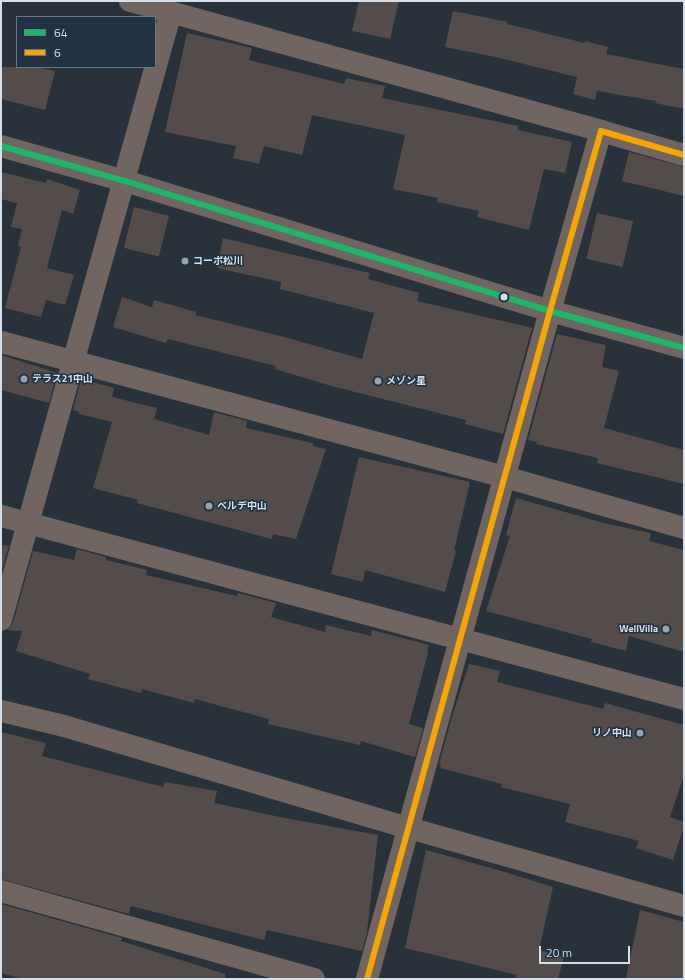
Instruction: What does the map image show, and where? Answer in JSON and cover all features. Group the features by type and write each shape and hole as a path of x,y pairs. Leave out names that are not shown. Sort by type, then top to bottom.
{"street":[{"path":"130,1 684,155"},
{"path":"156,67 171,12"},
{"path":"1,620 156,68"},
{"path":"367,979 550,311 601,131"},
{"path":"1,146 125,181 550,311 684,348"},
{"path":"1,342 74,363 505,478 684,528"},
{"path":"1,516 461,638 684,699"},
{"path":"1,711 64,726 409,828 684,906"},
{"path":"1,891 314,979"}],"building":[{"path":"359,1 399,1 390,39 352,31"},
{"path":"453,11 508,22 507,24 585,43 585,41 608,47 606,54 684,69 684,109 655,103 656,101 597,91 595,100 573,94 577,77 496,57 445,47"},
{"path":"187,33 252,48 249,60 344,84 346,78 385,86 382,98 518,126 518,130 572,142 565,173 544,169 529,230 477,217 479,211 437,202 438,198 393,189 405,135 312,115 302,155 264,146 259,164 233,158 236,146 165,132"},
{"path":"1,67 42,68 55,71 45,110 1,99"},
{"path":"629,152 684,167 684,196 622,181"},
{"path":"1,172 46,183 47,179 80,190 73,214 62,210 47,268 74,275 65,305 46,300 41,317 5,308 21,247 18,246 22,229 11,227 17,203 1,199"},
{"path":"134,207 169,216 159,256 124,248"},
{"path":"597,213 633,221 622,267 586,259"},
{"path":"223,238 370,273 368,279 419,293 417,301 532,328 503,434 465,424 466,420 335,387 275,369 276,366 168,339 166,343 113,327 122,297 152,307 154,300 196,312 195,315 284,337 362,359 374,313 280,289 281,282 217,268"},
{"path":"557,334 606,345 602,367 619,371 604,428 684,450 684,484 597,463 598,458 536,444 537,442 528,440"},
{"name":"テラス21中山","path":"1,355 57,373 49,403 1,390"},
{"path":"81,379 114,388 112,397 157,408 154,419 209,435 214,412 247,421 246,428 313,443 313,446 326,449 296,539 273,534 272,539 137,503 138,500 93,488 112,422 79,414 79,412 73,410"},
{"path":"359,457 470,482 454,551 456,551 445,592 365,570 363,582 331,574"},
{"path":"516,498 604,523 651,533 649,541 684,550 684,652 629,636 626,651 591,642 592,639 486,611 510,536 506,535"},
{"path":"1,545 9,546 1,574"},
{"path":"77,549 106,557 106,560 147,570 146,575 237,596 238,593 276,603 271,617 325,632 326,625 371,636 372,630 429,645 409,724 423,728 415,757 361,741 360,745 268,724 269,719 195,699 194,703 142,689 141,693 88,679 90,674 16,651 22,631 8,630 13,623 33,551 74,560"},
{"path":"469,664 500,671 497,682 603,709 605,703 684,725 684,775 670,817 684,822 684,826 673,860 636,848 639,841 565,822 570,804 501,787 502,784 440,768 441,764 439,764 451,720"},
{"path":"1,732 46,743 42,756 163,787 165,782 217,791 214,803 378,835 367,932 362,951 267,930 264,940 131,906 129,914 1,879"},
{"path":"426,850 553,887 539,950 564,957 558,979 516,979 517,975 405,948"},
{"path":"1,904 122,938 121,941 225,974 225,979 23,979 1,973"},
{"path":"640,910 684,922 684,979 626,979"}],"transit line":[{"name":"6","path":"367,979 550,311 601,131 684,155"},
{"name":"64","path":"1,146 125,181 550,311 684,348"}],"place":[{"name":"コーポ松川","path":"185,261"},
{"name":"テラス21中山","path":"24,379"},
{"name":"メゾン星","path":"378,381"},
{"name":"ベルデ中山","path":"209,506"},
{"name":"WellVilla","path":"666,629"},
{"name":"リノ中山","path":"640,733"}]}
